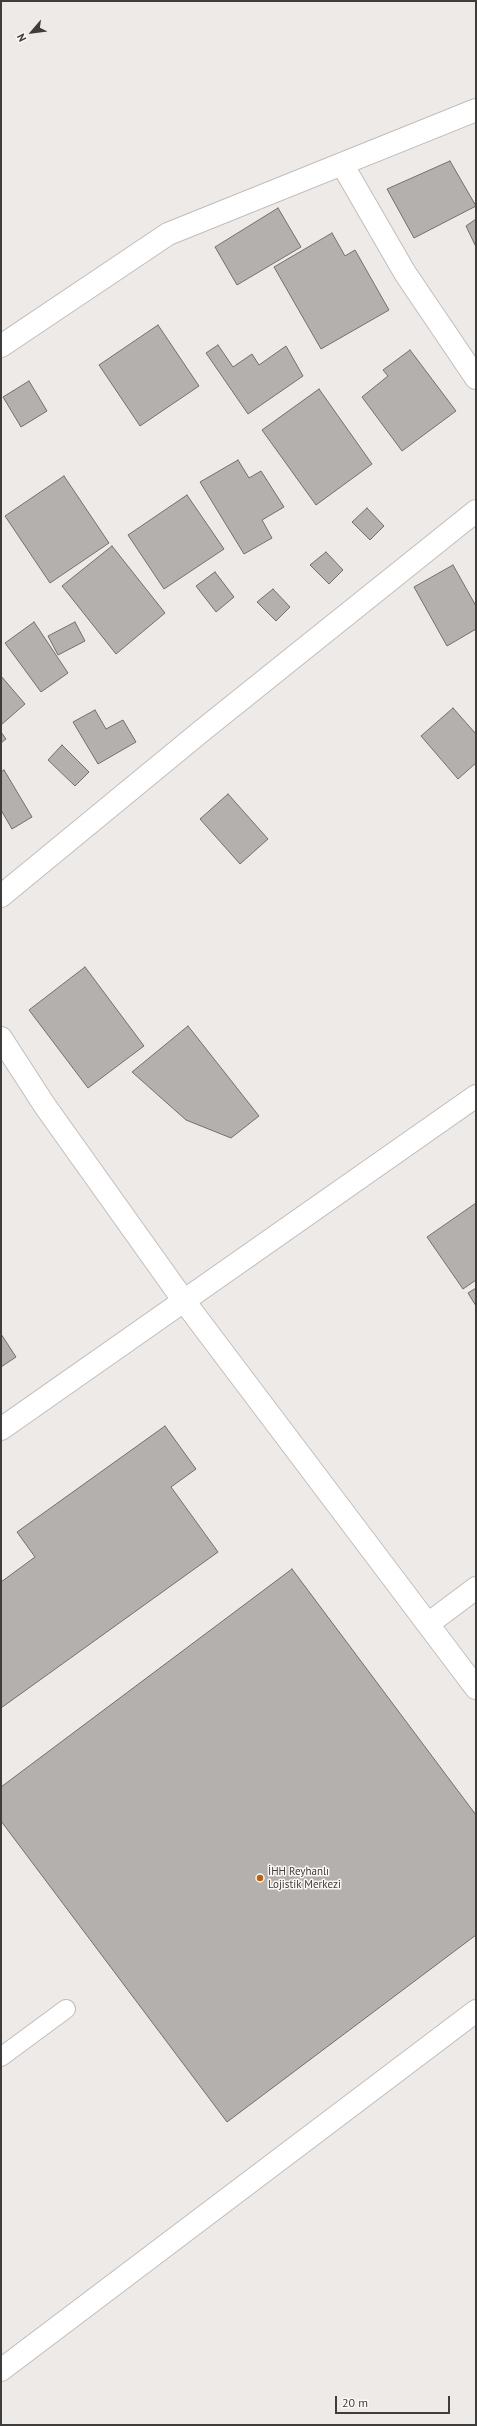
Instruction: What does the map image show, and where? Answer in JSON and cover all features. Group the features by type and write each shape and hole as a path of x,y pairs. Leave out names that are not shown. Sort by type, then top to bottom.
{"street":[{"path":"1,346 168,234 476,110"},
{"path":"342,164 405,273 476,378"},
{"path":"1,896 204,729 476,511"},
{"path":"1,1038 45,1106 184,1301 476,1688"},
{"path":"1,1429 476,1096"},
{"path":"428,1624 476,1588"},
{"path":"1,2370 476,2011"}],"lane":[{"path":"1,2057 66,2009"}],"building":[{"path":"450,161 476,206 414,238 387,189"},
{"path":"278,208 301,247 237,285 215,247"},
{"path":"476,219 476,247 466,226"},
{"path":"332,233 345,256 355,250 389,310 321,349 274,267"},
{"path":"158,325 199,386 140,426 99,365"},
{"path":"218,345 233,367 252,354 259,365 286,346 303,376 248,414 206,353"},
{"path":"410,350 456,411 402,451 362,397 388,376 383,370"},
{"path":"29,381 47,411 21,427 3,397"},
{"path":"319,389 372,464 316,505 262,430"},
{"path":"238,460 249,478 261,471 284,507 262,520 272,538 244,554 200,482"},
{"path":"64,476 109,543 50,583 5,516"},
{"path":"187,495 224,549 164,589 128,535"},
{"path":"367,508 384,526 370,540 352,522"},
{"path":"112,546 165,613 116,654 62,586"},
{"path":"326,552 343,570 329,584 310,565"},
{"path":"453,565 476,606 476,629 447,646 414,587"},
{"path":"215,572 234,597 216,612 196,586"},
{"path":"273,589 290,607 276,621 257,602"},
{"path":"34,622 68,673 41,692 5,643"},
{"path":"75,622 85,641 58,655 48,636"},
{"path":"1,676 25,704 1,725"},
{"path":"453,708 476,734 476,763 458,779 421,736"},
{"path":"95,710 106,729 123,720 136,742 98,764 73,722"},
{"path":"1,732 6,739 1,743"},
{"path":"62,745 89,772 75,786 48,760"},
{"path":"4,770 32,817 12,829 1,810 1,772"},
{"path":"228,794 268,839 240,864 200,819"},
{"path":"85,967 144,1046 88,1088 29,1010"},
{"path":"188,1026 259,1116 231,1138 186,1120 132,1072"},
{"path":"476,1203 476,1280 463,1289 427,1237"},
{"path":"476,1288 476,1306 468,1293"},
{"path":"1,1334 16,1357 1,1367"},
{"path":"165,1426 196,1469 171,1487 218,1552 1,1708 1,1582 35,1557 17,1532"},
{"name":"İHH Reyhanlı Lojistik Merkezi","path":"292,1569 476,1815 476,1935 227,2122 1,1821 1,1787"}],"place":[{"name":"İHH Reyhanlı Lojistik Merkezi","path":"260,1878"}]}
